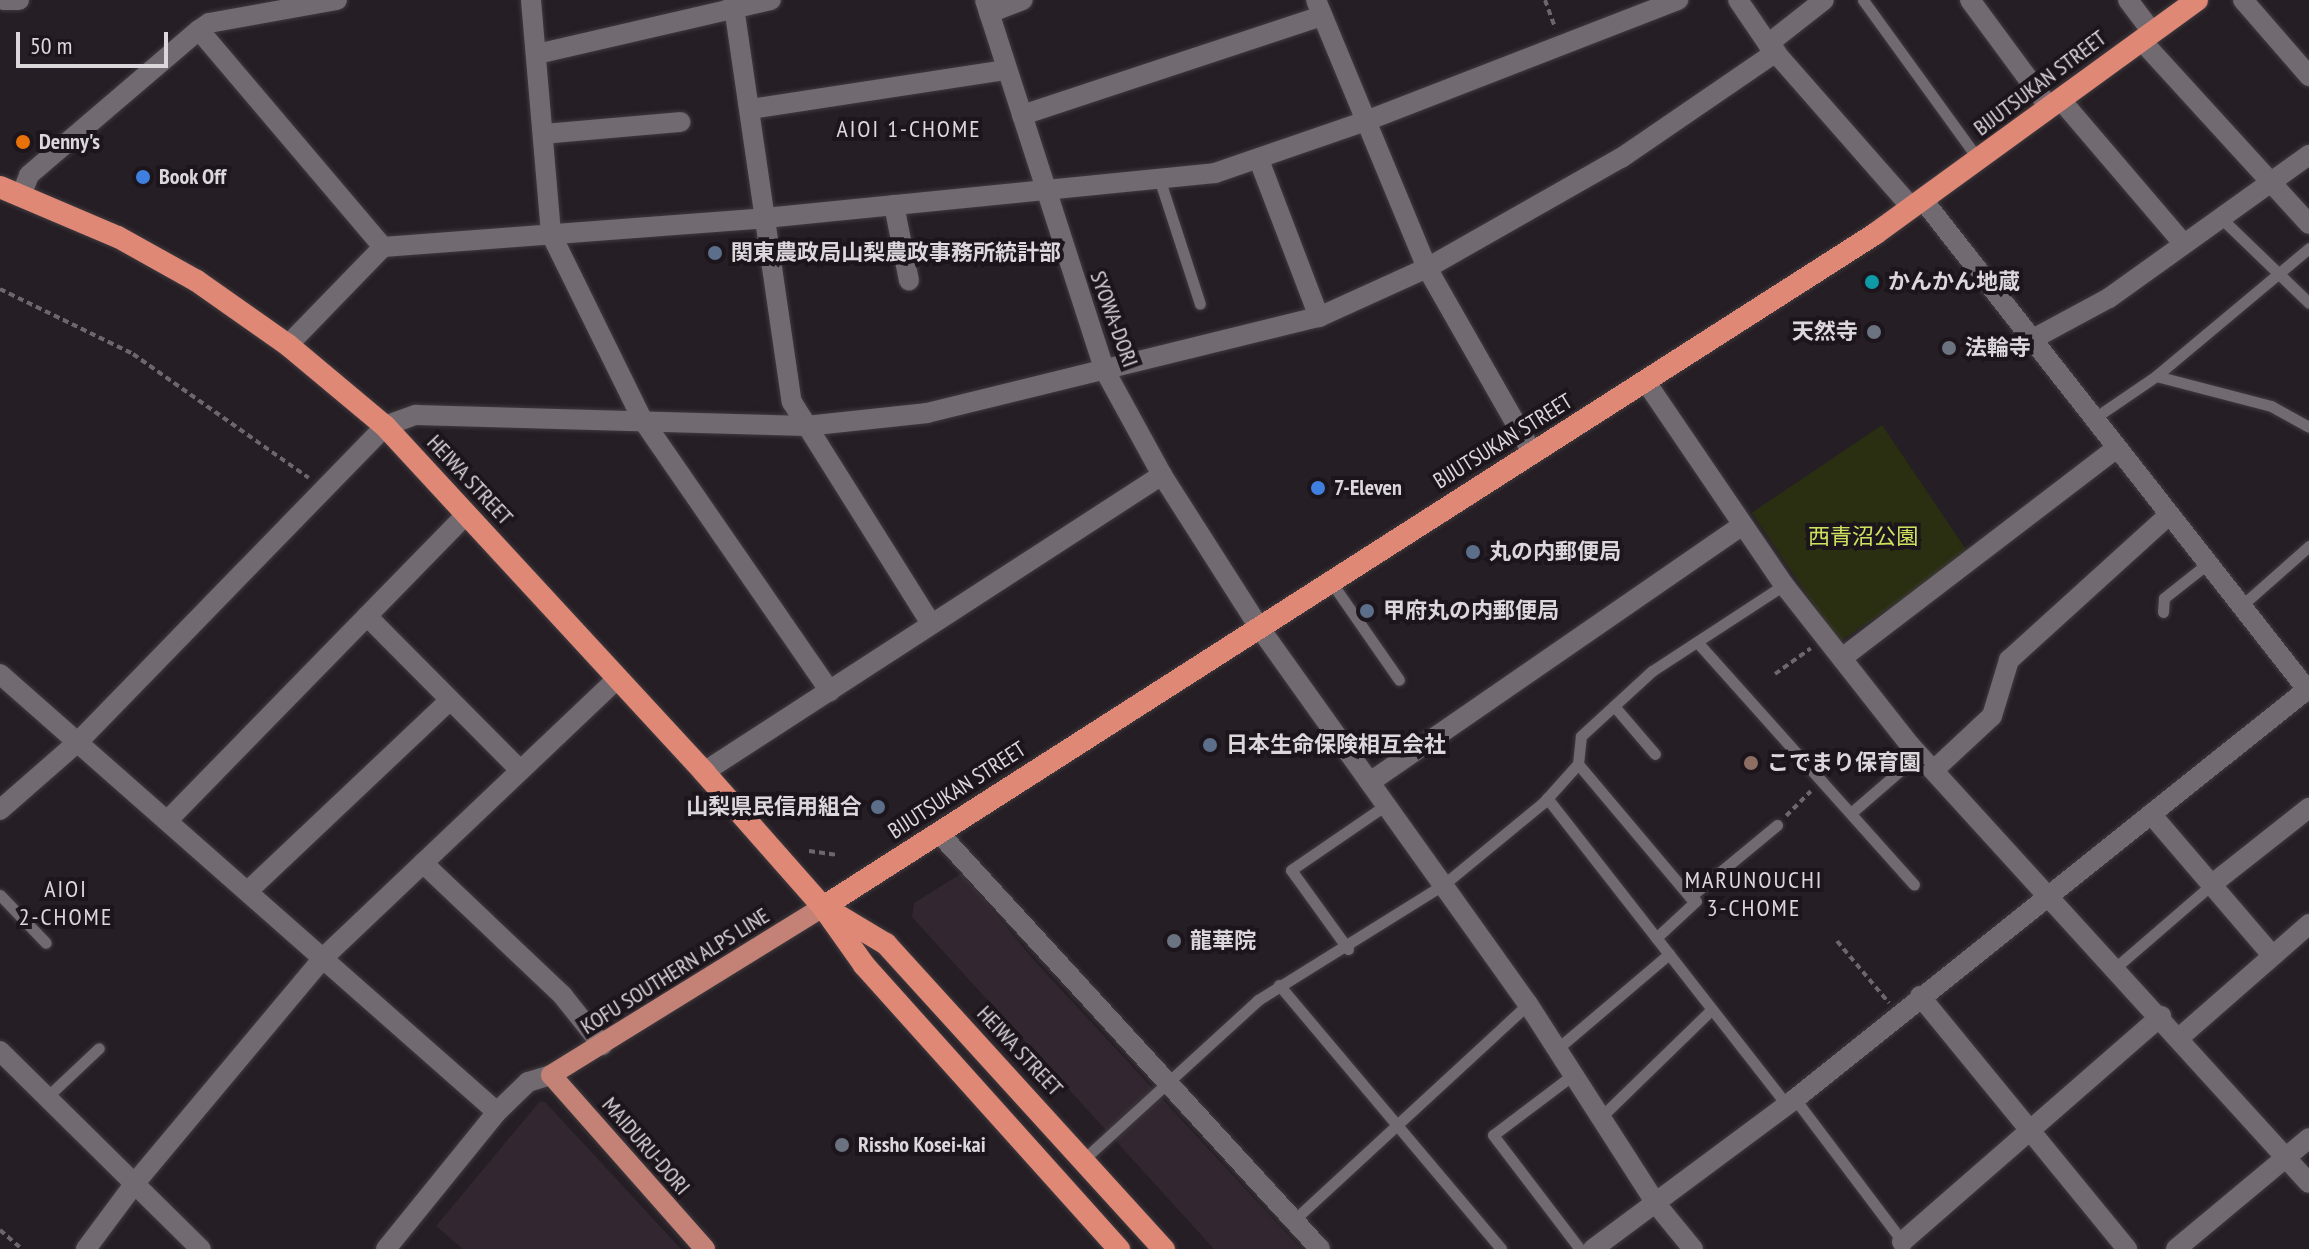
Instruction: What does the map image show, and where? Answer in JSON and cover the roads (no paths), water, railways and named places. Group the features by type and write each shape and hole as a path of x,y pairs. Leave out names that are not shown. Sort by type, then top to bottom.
{"highway":[{"name":"BIJUTSUKAN STREET","path":"823,907 1646,382 1918,204 2197,0"},
{"name":"HEIWA STREET","path":"10,191 118,237 184,273 288,345 385,426 704,772 823,907 864,965 1119,1249"},
{"name":"HEIWA STREET","path":"823,907 886,944 1164,1249"}],"main road":[{"name":"KOFU SOUTHERN ALPS LINE","path":"551,1075 823,907"},
{"name":"MAIDURU-DORI","path":"551,1075 705,1249"}],"street":[{"path":"3,0 19,0"},
{"path":"10,191 209,23 337,0"},
{"path":"531,0 551,234 642,419 830,692"},
{"path":"537,54 734,4 771,0"},
{"path":"987,6 1023,0"},
{"path":"288,345 383,247 765,218 1044,189 1160,181 1259,160 1678,0"},
{"path":"1593,1249 1644,1208 1657,1205 1791,1102 1920,996 2308,690 2031,340 1918,204 1772,48 1738,0"},
{"path":"0,810 80,740 385,426 416,415 806,426 927,413 1319,317 1427,268 1621,158 1772,48 1824,0"},
{"path":"1970,0 2055,103 2182,242"},
{"path":"2128,0 2146,36 2267,183 2309,224"},
{"path":"2243,0 2309,76"},
{"path":"734,4 792,402 931,624"},
{"name":"SYOWA-DORI","path":"987,6 1104,369 1162,475 1259,627 1528,1004 1657,1205 1693,1249"},
{"path":"1022,115 1319,8 1427,268 1532,452"},
{"path":"199,30 383,247"},
{"path":"750,109 1006,70"},
{"path":"543,134 680,122"},
{"path":"2031,340 2109,298 2182,242 2309,155"},
{"path":"1259,160 1319,317"},
{"path":"894,205 909,281"},
{"path":"1646,382 1784,585 1919,754 2161,1016 2309,1183"},
{"path":"1842,658 2117,448"},
{"path":"704,772 1162,475"},
{"path":"169,819 467,514"},
{"path":"1934,770 1992,716 2009,660 2169,515"},
{"path":"1370,782 1741,526"},
{"path":"367,616 519,769"},
{"path":"0,674 80,740 497,1112"},
{"path":"86,1249 135,1183 324,957 617,679"},
{"path":"248,891 449,701"},
{"path":"2211,885 2309,808"},
{"path":"2151,814 2271,954"},
{"path":"939,833 1320,1249"},
{"path":"423,863 563,996 602,1045"},
{"path":"2179,1038 2271,954 2309,924"},
{"path":"1920,996 2127,1249"},
{"path":"1905,1246 2161,1016"},
{"path":"0,1051 201,1249"},
{"path":"386,1249 497,1112 528,1082 551,1075"},
{"path":"2176,1249 2309,1138"}],"lane":[{"path":"1863,0 1980,160"},
{"path":"1160,181 1200,304"},
{"path":"2221,218 2309,303"},
{"path":"2093,419 2156,376 2309,248"},
{"path":"2156,376 2271,406 2309,427"},
{"path":"2240,607 2309,546"},
{"path":"2163,612 2164,598 2207,564"},
{"path":"1331,582 1399,680"},
{"path":"1084,1159 1166,1082 1279,985 1348,949 1443,885 1547,798 1578,764 1581,736 1652,671 1784,585"},
{"path":"1698,643 1914,885"},
{"path":"1614,706 1655,754"},
{"path":"1851,813 1919,754"},
{"path":"1578,764 1696,901 1656,938"},
{"path":"1547,798 1712,1009 1791,1102 1905,1246"},
{"path":"1348,949 1291,870 1386,805"},
{"path":"1690,897 1777,825"},
{"path":"2115,968 2211,885"},
{"path":"0,895 46,943"},
{"path":"1557,1049 1669,954"},
{"path":"1279,985 1501,1249"},
{"path":"1294,1220 1528,1004"},
{"path":"1602,1116 1712,1009"},
{"path":"47,1097 99,1048"},
{"path":"1574,1074 1493,1135 1580,1249"}],"place":[{"name":"Denny's","path":"23,142"},
{"name":"Book Off","path":"143,177"},
{"name":"関東農政局山梨農政事務所統計部","path":"715,253"},
{"name":"かんかん地蔵","path":"1872,282"},
{"name":"天然寺","path":"1874,332"},
{"name":"法輪寺","path":"1949,348"},
{"name":"7-Eleven","path":"1318,488"},
{"name":"丸の内郵便局","path":"1473,552"},
{"name":"甲府丸の内郵便局","path":"1367,611"},
{"name":"日本生命保険相互会社","path":"1210,745"},
{"name":"こでまり保育園","path":"1751,763"},
{"name":"山梨県民信用組合","path":"878,807"},
{"name":"龍華院","path":"1174,941"},
{"name":"Rissho Kosei-kai","path":"842,1145"}],"district":[{"name":"AIOI 1-CHOME","path":"909,129"},
{"name":"MARUNOUCHI 3-CHOME","path":"1754,894"},
{"name":"AIOI 2-CHOME","path":"66,903"}],"park label":[{"name":"西青沼公園","path":"1863,537"}]}
